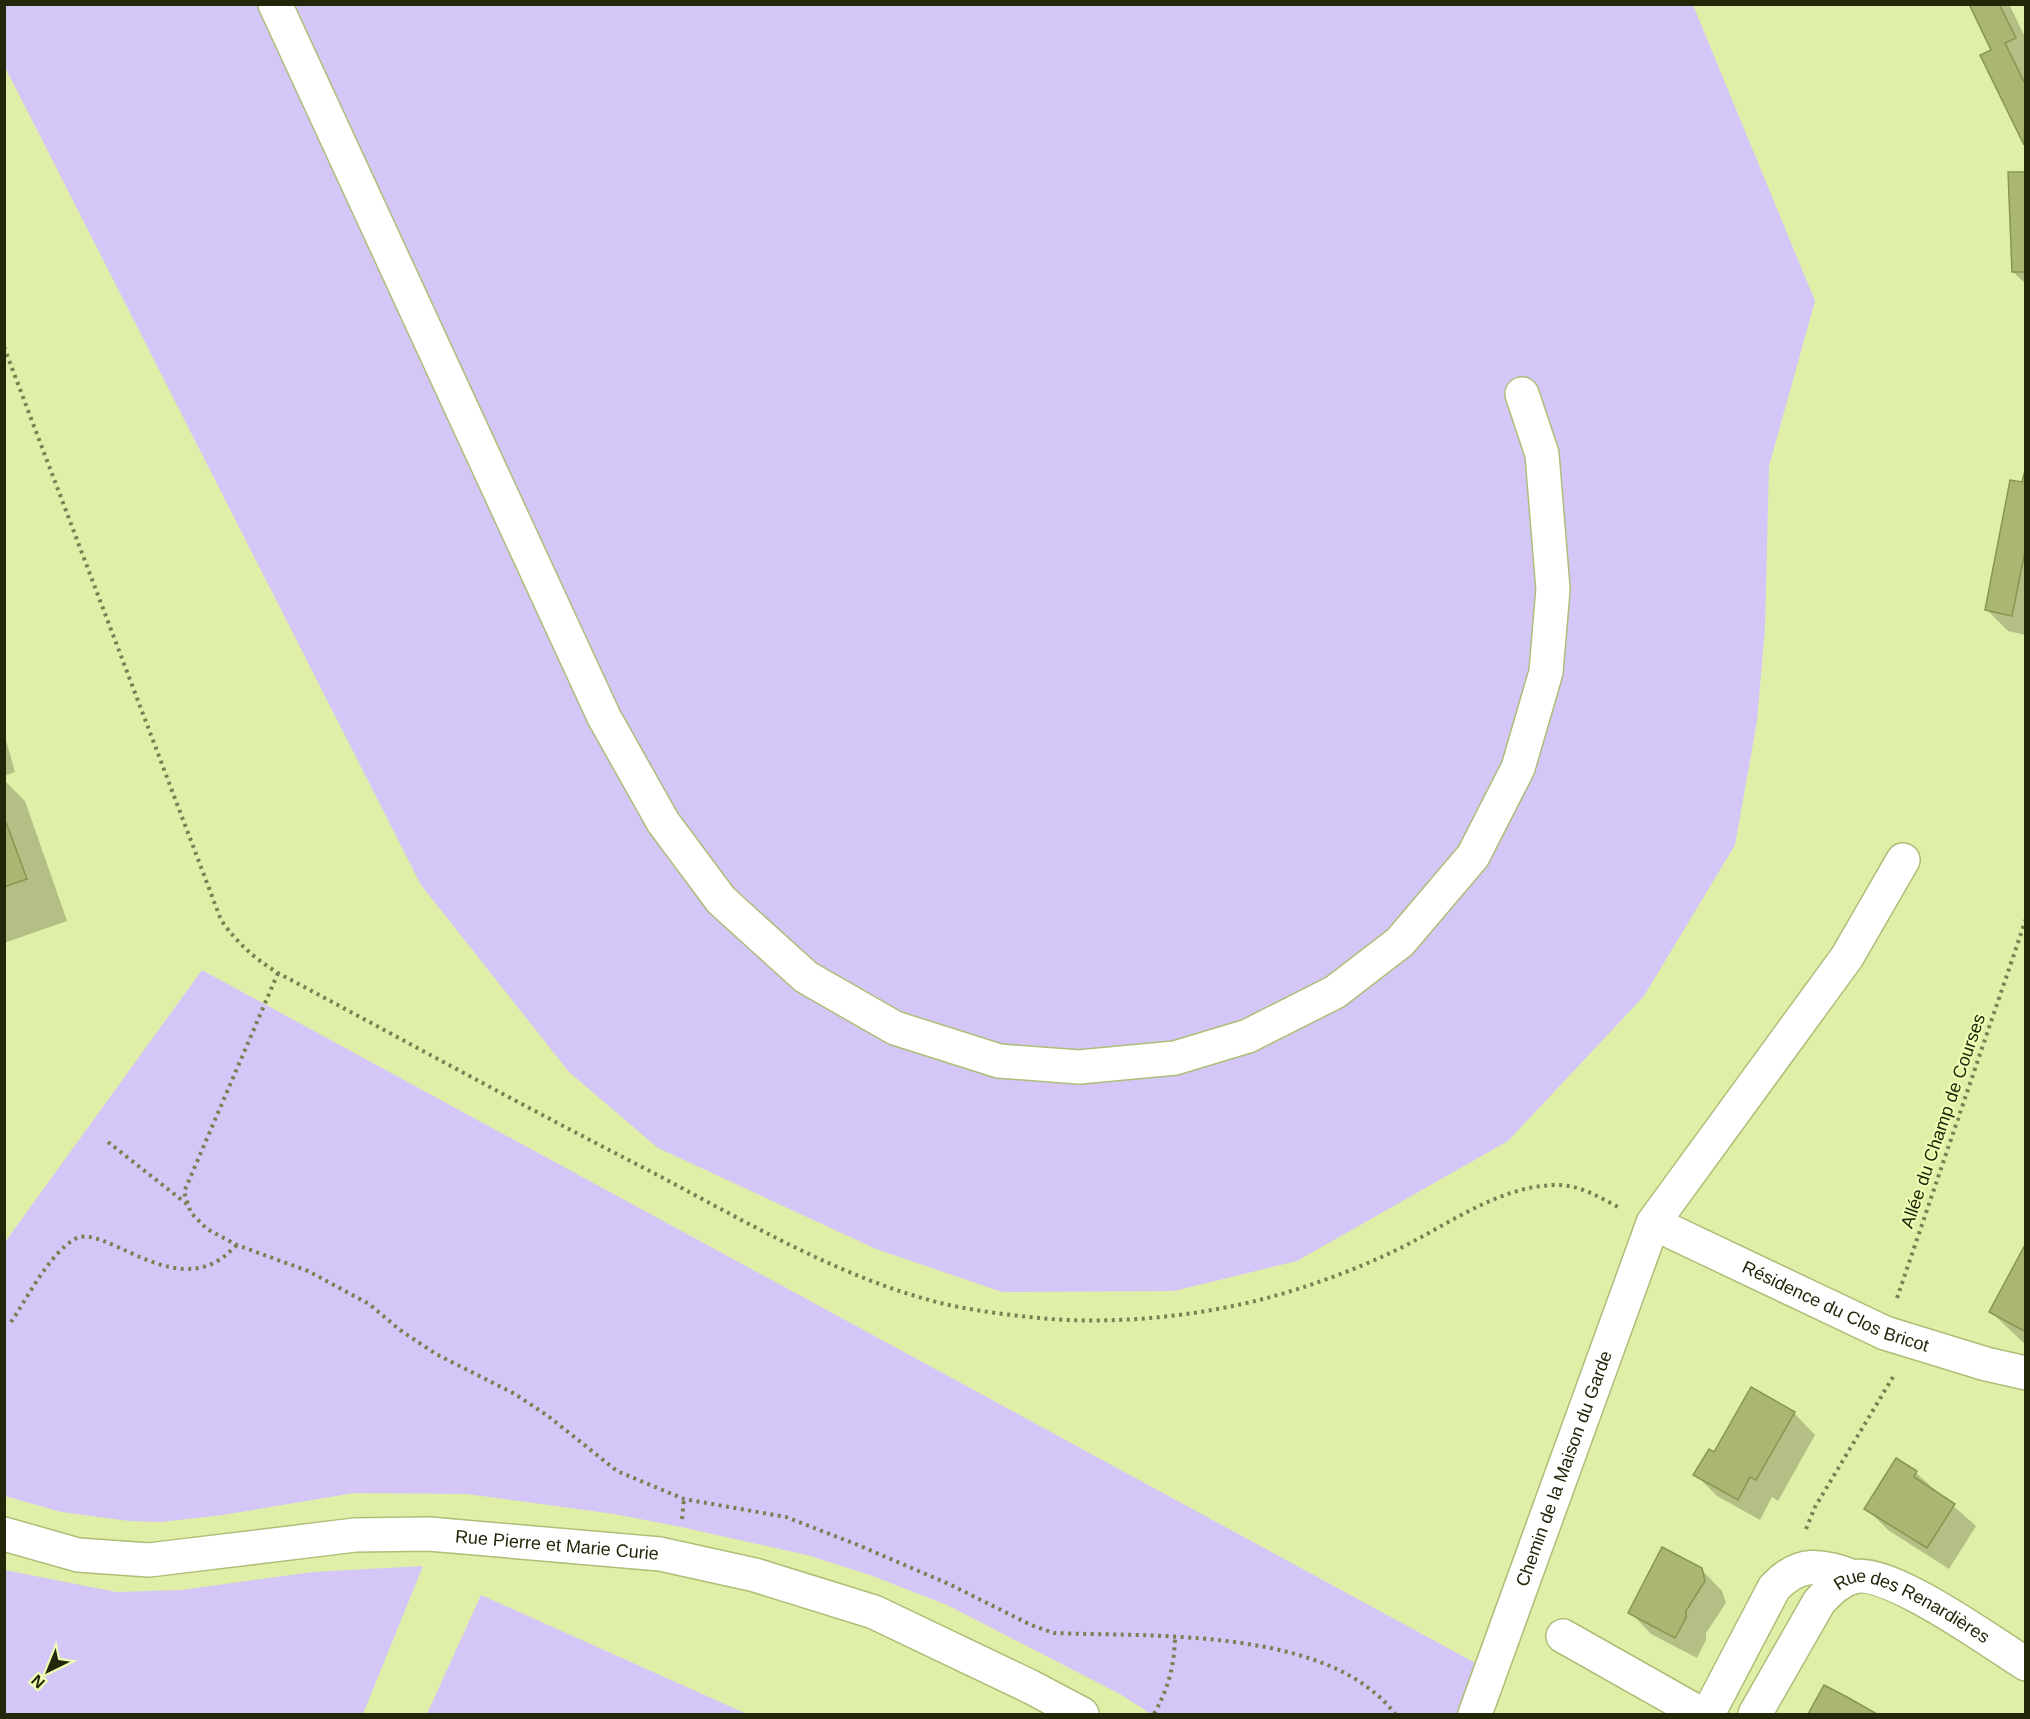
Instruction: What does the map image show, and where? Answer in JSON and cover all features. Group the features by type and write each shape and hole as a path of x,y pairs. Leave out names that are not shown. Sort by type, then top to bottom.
{"street":[{"path":"275,4 604,717 663,822 721,900 806,977 895,1028 999,1061 1079,1067 1175,1058 1248,1036 1335,992 1400,942 1473,856 1518,768 1546,672 1553,590 1542,454 1522,394"},
{"name":"Chemin de la Maison du Garde","path":"1475,1714 1653,1223 1846,957 1903,860"},
{"name":"Résidence du Clos Bricot","path":"1653,1223 1885,1333 1986,1364 2025,1373"},
{"name":"Rue Pierre et Marie Curie","path":"4,1534 78,1555 149,1560 356,1535 429,1534 660,1554 755,1575 874,1612 1082,1714"},
{"path":"1708,1714 1774,1588 1787,1573 1806,1568 1827,1568 1854,1577"},
{"name":"Rue des Renardières","path":"1755,1714 1819,1602 1834,1587 1854,1577 1876,1578 1903,1588 2025,1664"},
{"path":"1563,1636 1701,1714"}],"path":[{"path":"4,347 220,920 233,938 252,957 278,973 807,1252 886,1285 949,1304 1016,1315 1084,1320 1207,1310 1267,1298 1312,1283 1388,1254 1504,1195 1540,1186 1558,1185 1581,1188 1653,1223"},
{"name":"Allée du Champ de Courses","path":"1885,1333 2025,919"},
{"path":"278,973 184,1192 191,1214 207,1229 237,1245 308,1271 369,1304 400,1330 436,1354 515,1394 548,1416 617,1471 684,1498 786,1517 939,1580 1031,1625 1054,1633 1224,1640 1299,1655 1353,1676 1383,1699 1395,1714"},
{"path":"108,1142 188,1205"},
{"path":"11,1322 61,1248 78,1237 97,1238 144,1261 172,1269 197,1268 219,1261 237,1245"},
{"path":"1787,1573 1815,1507 1894,1376 1902,1376"},
{"path":"1154,1714 1166,1694 1174,1667 1175,1638"}],"shaded area":[{"path":"5,4 1693,5 1815,301 1769,466 1765,628 1757,721 1735,845 1644,996 1508,1141 1297,1261 1174,1291 1002,1292 876,1249 658,1148 569,1072 421,885 5,67"},
{"path":"202,970 1490,1671 1465,1714 1151,1714 1120,1694 947,1605 870,1575 807,1555 614,1514 467,1494 354,1493 223,1515 161,1522 129,1521 61,1512 5,1496 5,1242"},
{"path":"423,1566 363,1714 5,1714 5,1570 116,1592 181,1590 313,1572"},
{"path":"481,1595 747,1714 427,1714"}],"building":[{"path":"1969,4 1999,4 2016,38 2005,43 2026,86 2024,145 1980,55 1991,50"},
{"path":"2008,172 2026,172 2026,294 2025,272 2012,272"},
{"path":"2026,466 2026,546 2012,616 1985,610 2010,480 2022,482"},
{"path":"4,817 27,879 4,887"},
{"path":"2026,1243 2026,1332 1989,1312"},
{"path":"1751,1387 1795,1412 1756,1480 1750,1477 1738,1500 1693,1475 1709,1449 1714,1452"},
{"path":"1896,1458 1917,1471 1914,1477 1955,1504 1927,1548 1864,1509"},
{"path":"1662,1547 1702,1568 1705,1581 1686,1611 1686,1618 1675,1638 1628,1613"},
{"path":"1824,1685 1847,1697 1877,1714 1808,1714"}]}
